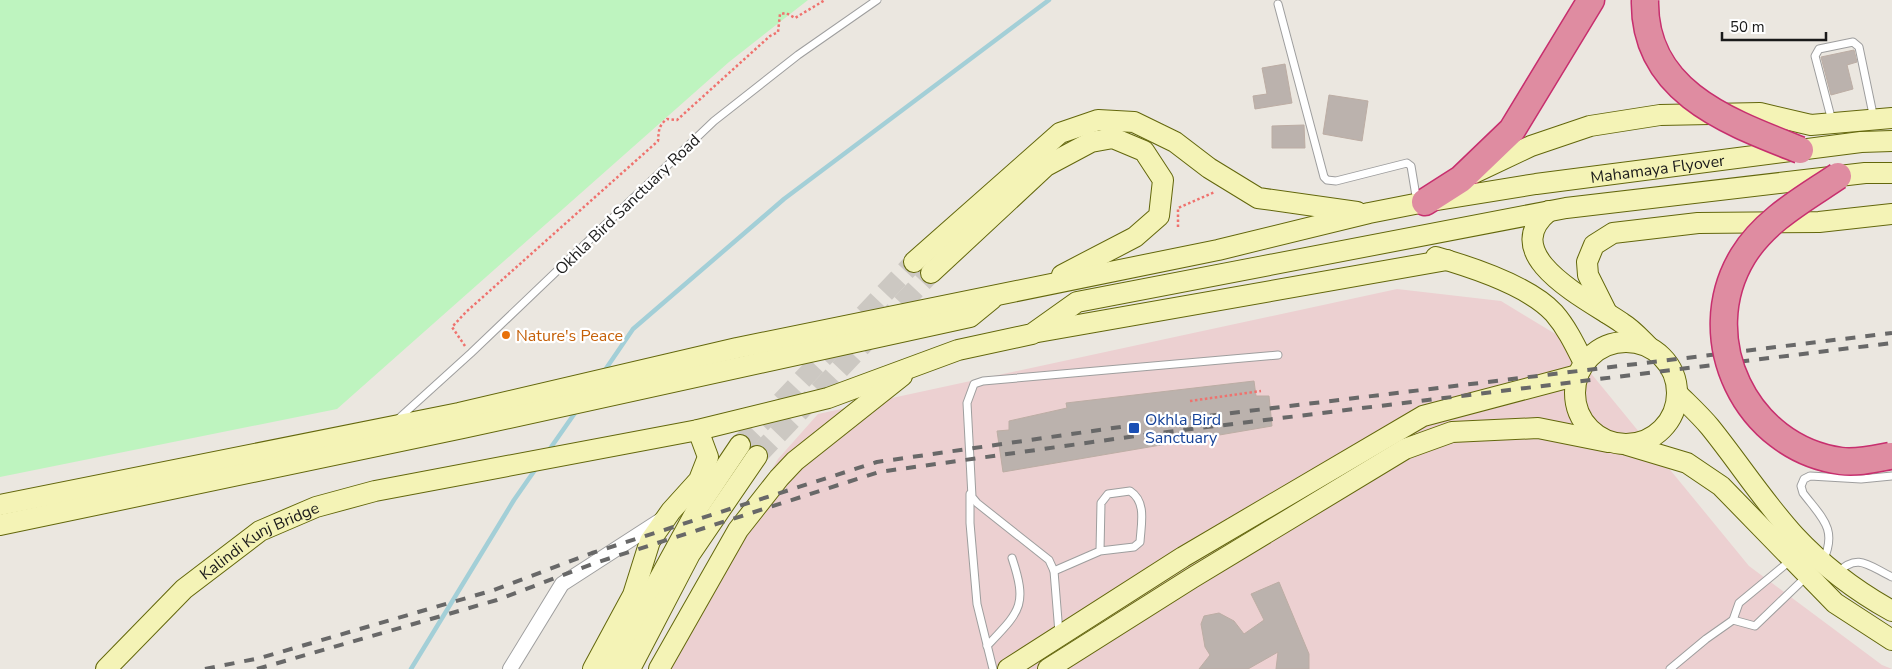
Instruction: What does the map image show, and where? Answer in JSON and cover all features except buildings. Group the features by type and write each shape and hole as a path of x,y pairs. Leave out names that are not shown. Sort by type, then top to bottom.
{"highway":[{"path":"1421,203 1460,179 1512,130 1591,0"},
{"path":"1645,0 1646,22 1654,48 1667,72 1686,92 1738,126 1800,150"},
{"path":"1838,176 1775,219 1743,255 1732,278 1725,302 1723,328 1726,353 1734,378 1746,400 1762,421 1781,437 1816,455 1841,461 1891,463"}],"main road":[{"path":"1460,179 1531,146 1590,126 1660,115 1760,113 1811,126 1883,119"},
{"path":"914,262 1060,133 1098,120 1134,122 1175,142 1233,184 1258,198 1369,213"},
{"path":"930,273 1046,166 1091,142 1113,138 1144,151 1163,180 1159,216 1135,238 1038,287"},
{"name":"Mahamaya Flyover","path":"1369,213 1536,184 1861,142 1892,141"},
{"name":"Mahamaya Flyover","path":"1032,334 1077,302 1391,243 1557,209 1838,176 1892,173"},
{"path":"1557,209 1541,218 1531,236 1532,247 1538,258 1549,272 1573,292 1628,328 1660,355 1670,366 1676,380 1678,394 1674,414 1663,430 1647,441 1618,443 1591,431 1579,414 1574,395 1581,369 1594,352 1606,345 1627,342 1648,346"},
{"path":"0,525 737,358 970,316 996,295 1218,250 1369,213"},
{"path":"1607,313 1588,275 1587,262 1594,245 1604,236 1613,233 1698,223 1819,222 1892,214"},
{"path":"1391,243 1447,260 1508,284 1552,311 1565,327 1581,369"},
{"name":"Kalindi Kunj Bridge","path":"106,669 184,589 260,531 316,507 375,491 698,430 828,398 958,350 1032,334 1447,260"},
{"path":"659,669 738,530 779,478 795,461 915,365"},
{"path":"1008,669 1183,557 1423,416 1581,369"},
{"path":"1678,394 1710,426 1745,476 1822,571 1835,602 1892,640"},
{"path":"0,505 391,425 461,420"},
{"path":"1048,669 1192,578 1405,449 1452,432 1538,428 1618,443 1687,463 1721,486 1792,560 1822,571 1892,611"},
{"path":"593,669 632,595 650,541 667,516 700,480 708,457 698,430"},
{"path":"610,669 699,506 749,450 690,554 630,669"}],"street":[{"path":"510,669 562,584 667,516"}],"lane":[{"name":"Okhla Bird Sanctuary Road","path":"391,425 471,353 714,121 798,55 877,0"},
{"path":"1278,4 1324,177 1327,180 1336,181 1407,163 1411,166 1421,203"},
{"path":"1833,123 1816,52 1819,49 1852,42 1859,47 1883,119"},
{"path":"993,669 977,604 970,523 967,403 974,384 983,380 1278,354"},
{"path":"1822,571 1828,550 1830,531 1803,493 1801,486 1804,479 1810,476 1861,479 1891,463"},
{"path":"970,491 977,504 1049,560 1054,571 1060,636"},
{"path":"1054,571 1100,551 1134,547 1140,542 1142,507 1138,496 1130,491 1108,494 1100,503 1100,551"},
{"path":"987,646 1012,620 1018,608 1021,586 1012,558"},
{"path":"1670,669 1706,639 1734,620 1739,603 1792,560"},
{"path":"1734,620 1755,626 1822,571 1856,561 1867,563 1892,577"}],"path":[{"path":"471,353 452,327 466,312 658,141 658,128 662,123 667,119 677,120 770,36 778,32 780,14 786,13 795,18 825,0"},
{"path":"1178,227 1178,208 1233,184"},
{"path":"1190,401 1261,391"}],"shaded area":[{"path":"1397,289 1501,301 1562,338 1749,566 1882,665 1892,669 658,669 778,459 818,414"}],"green space":[{"path":"0,0 808,0 729,62 337,409 0,477"}],"waterway":[{"path":"603,373 633,329 784,199 1049,0"},
{"path":"547,453 577,410"},
{"path":"411,669 514,500 537,467"}],"tunnel":[{"path":"740,445 914,262"},
{"path":"757,456 931,273"}],"railway":[{"path":"205,669 260,658 494,590 592,553 877,462 1141,424 1892,333"},
{"path":"257,669 497,600 595,563 879,472 1143,435 1892,343"}],"place":[{"name":"Nature's Peace","path":"506,335"},
{"name":"Okhla Bird Sanctuary","path":"1134,428"}]}
